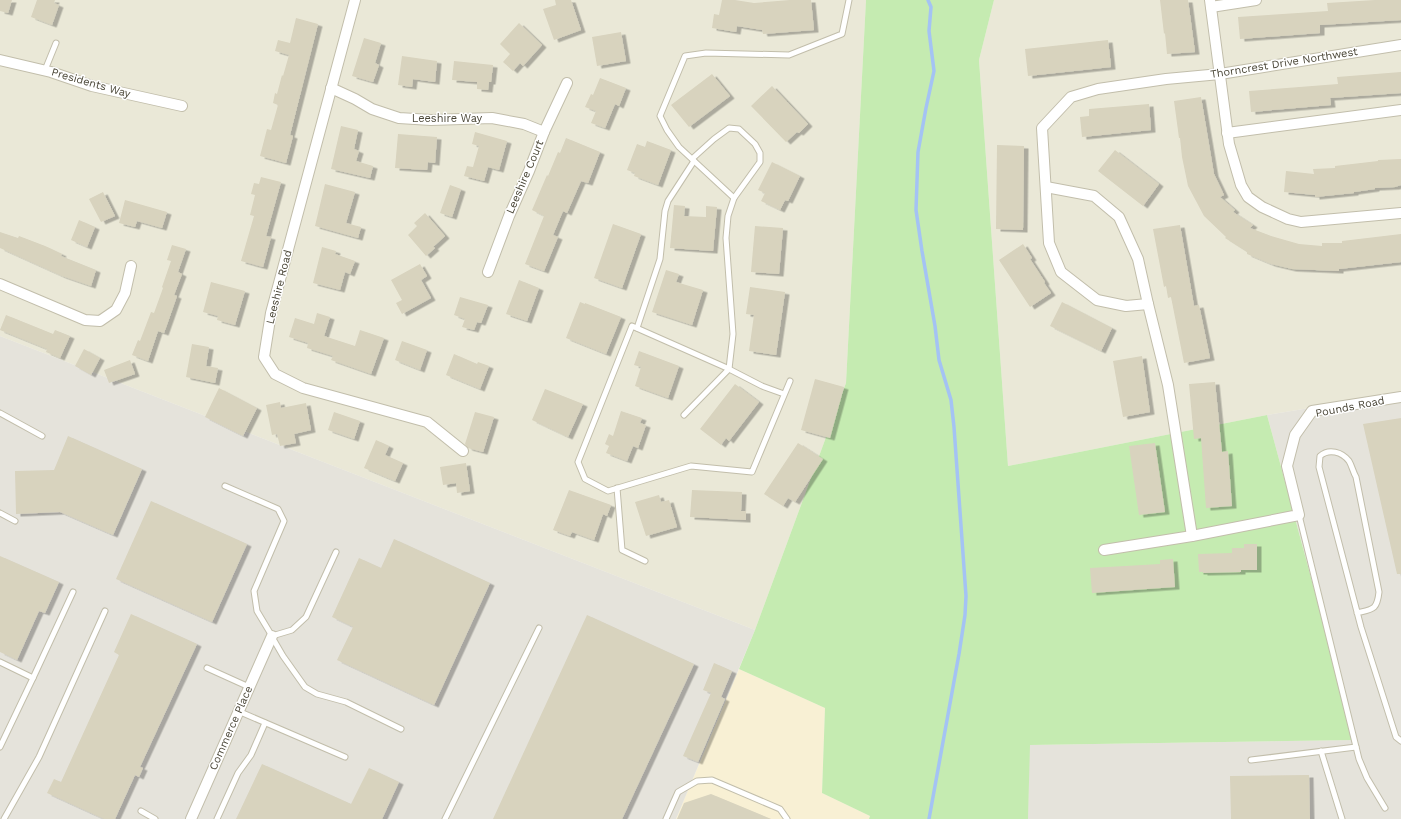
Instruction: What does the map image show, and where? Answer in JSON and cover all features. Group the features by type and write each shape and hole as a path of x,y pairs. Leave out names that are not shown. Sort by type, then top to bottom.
{"street":[{"name":"Leeshire Road","path":"354,0 270,313 264,357 275,374 303,388 427,422 463,451"},
{"path":"1256,0 1210,3 1229,144 1241,185 1248,197 1276,215 1301,222 1401,212"},
{"name":"Thorncrest Drive Northwest","path":"1148,304 1126,306 1097,300 1061,272 1049,243 1042,128 1070,97 1098,89 1220,74 1401,45"},
{"name":"Presidents Way","path":"0,60 6,60 45,70 92,86 182,106"},
{"name":"Leeshire Court","path":"488,272 509,216 544,132 567,83"},
{"name":"Leeshire Way","path":"331,88 372,109 399,118 431,120 492,118 524,124 544,132"},
{"path":"1227,133 1401,110"},
{"path":"1046,187 1094,196 1119,217 1138,259 1168,385 1192,536"},
{"path":"0,284 85,320 100,321 116,310 125,293 131,266"},
{"name":"Pounds Road","path":"1299,515 1287,466 1295,435 1312,411 1401,397"},
{"path":"1104,550 1192,536 1299,515"},
{"name":"Commerce Place","path":"191,819 272,636"}],"lane":[{"path":"734,198 679,147 667,130 660,116 685,56 706,54 789,55 842,34 849,0"},
{"path":"45,70 56,43"},
{"path":"638,328 660,259 664,211 668,201 693,161 693,158 729,128 739,129 755,144 760,153 760,162 734,198 728,216 726,238 733,334 729,369 684,415"},
{"path":"784,394 762,386 729,369 632,326 578,462 585,479 608,491 691,466 752,472 790,381"},
{"path":"0,413 42,436"},
{"path":"1357,613 1372,610 1376,606 1379,592 1356,477 1349,461 1341,454 1325,452 1320,456 1319,467 1357,613 1396,737 1401,741"},
{"path":"225,486 278,509 284,521 254,591 257,612 282,656 305,687 317,694 346,702 401,730"},
{"path":"617,488 622,550 645,562"},
{"path":"0,514 15,521"},
{"path":"1299,515 1359,759 1367,778 1385,808"},
{"path":"272,636 292,630 306,617 336,552"},
{"path":"0,747 73,592"},
{"path":"4,819 39,757 105,611"},
{"path":"446,819 539,628"},
{"path":"0,662 33,678"},
{"path":"207,668 249,687"},
{"path":"238,711 344,757"},
{"path":"217,819 238,773 251,755 265,723"},
{"path":"1251,760 1356,747"},
{"path":"1321,751 1342,819"},
{"path":"666,819 678,792 697,781 712,780 780,809 787,819"},
{"path":"141,811 155,819"}],"shaded area":[{"path":"0,0 866,0 846,383 755,630 0,336"},
{"path":"994,0 1401,0 1401,393 1267,415 1008,466 979,60"},
{"path":"0,336 755,630 676,819 0,819"},
{"path":"1401,393 1401,819 1028,819 1029,745 1355,740 1267,415"},
{"path":"739,669 825,708 822,793 870,816 869,819 676,819"}],"green space":[{"path":"866,0 994,0 979,60 1008,466 1267,415 1355,740 1030,745 1028,819 869,819 870,816 822,793 825,708 739,669 755,630 846,383"}],"building":[{"path":"0,0 12,0 8,13 0,11"},
{"path":"37,0 55,0 54,3 59,5 52,25 31,17"},
{"path":"555,0 571,0 581,30 554,40 543,9 556,5"},
{"path":"722,0 735,0 754,3 811,0 814,30 763,34 762,30 737,26 736,32 712,28 714,14 719,15"},
{"path":"1160,0 1188,0 1195,52 1167,54"},
{"path":"1401,0 1401,20 1320,25 1320,33 1240,39 1238,17 1328,11 1327,3"},
{"path":"296,18 318,24 290,135 293,136 286,163 260,156 267,129 271,130 278,105 273,103 275,93 277,94 289,55 275,51 278,40 290,43"},
{"path":"519,23 542,45 523,66 520,63 513,71 503,62 510,54 500,44"},
{"path":"621,32 626,61 597,66 592,37"},
{"path":"364,38 381,43 375,63 379,65 373,82 352,76"},
{"path":"1108,40 1111,67 1028,76 1025,49"},
{"path":"402,56 437,61 435,82 413,79 412,87 398,85"},
{"path":"454,61 493,65 491,82 489,82 488,90 477,89 477,82 452,80"},
{"path":"1401,72 1401,93 1330,98 1331,105 1251,112 1249,91 1338,84 1337,77"},
{"path":"712,74 730,96 689,127 671,105"},
{"path":"600,78 626,88 619,106 615,104 605,128 591,123 596,111 585,107 591,94 593,95"},
{"path":"772,86 808,124 799,133 797,132 786,142 751,106"},
{"path":"1201,97 1214,174 1224,195 1220,197 1235,210 1233,212 1253,225 1250,228 1299,244 1322,246 1322,243 1342,243 1342,241 1401,234 1401,262 1339,269 1339,271 1292,269 1271,264 1247,254 1247,252 1225,238 1226,237 1204,216 1188,186 1182,157 1174,101"},
{"path":"1149,104 1151,130 1082,137 1080,117 1089,116 1089,109"},
{"path":"341,126 358,130 354,149 359,151 356,161 373,166 370,178 331,169"},
{"path":"475,132 507,141 499,170 488,167 484,181 464,176 467,166 473,167 479,146 472,144"},
{"path":"398,134 437,137 435,163 428,162 427,170 395,168"},
{"path":"566,138 600,152 588,183 581,181 567,213 563,211 553,235 558,237 544,271 525,264 544,216 532,210 547,175 548,176 558,152 560,153"},
{"path":"647,141 671,150 658,185 634,176 635,173 627,170 637,144 645,147"},
{"path":"997,145 1024,146 1023,230 996,229"},
{"path":"1115,150 1159,184 1143,206 1098,171"},
{"path":"1401,159 1401,185 1395,187 1375,188 1354,193 1315,197 1315,195 1284,192 1286,171 1314,174 1313,169 1335,168 1335,166 1378,160"},
{"path":"772,162 800,176 788,201 785,200 780,210 761,201 765,193 758,190"},
{"path":"261,177 281,182 266,236 271,237 263,267 241,261 254,216 250,215 255,195 251,194 254,183 259,184"},
{"path":"325,184 355,192 346,223 361,227 358,238 315,226"},
{"path":"450,185 461,189 452,217 440,213"},
{"path":"103,192 115,216 101,222 89,199"},
{"path":"125,200 167,212 162,228 137,221 135,227 119,223"},
{"path":"674,205 685,206 684,216 706,217 706,206 717,207 713,251 670,248"},
{"path":"425,213 445,236 426,256 408,235 417,226 414,223"},
{"path":"79,220 95,227 87,247 71,240"},
{"path":"613,224 641,234 622,288 594,278"},
{"path":"1180,225 1194,306 1199,305 1210,358 1184,363 1171,297 1168,298 1166,286 1164,287 1153,229"},
{"path":"755,226 783,228 779,274 751,272"},
{"path":"0,232 18,238 19,236 45,246 62,254 61,256 96,270 91,286 62,276 0,248"},
{"path":"1023,244 1032,258 1030,259 1051,293 1030,307 999,260"},
{"path":"172,245 186,249 178,272 182,274 174,295 177,296 164,333 158,331 148,361 132,355 138,340 140,341 151,312 154,313 171,261 167,260"},
{"path":"322,247 336,251 335,254 355,261 350,274 345,272 340,290 313,283"},
{"path":"420,264 427,276 421,280 431,298 402,314 396,303 402,300 391,280"},
{"path":"666,270 679,274 676,282 703,290 692,325 652,312"},
{"path":"519,280 539,288 527,321 506,314"},
{"path":"211,282 245,291 235,325 217,320 218,316 203,312"},
{"path":"750,287 785,292 776,355 749,351 754,315 746,314"},
{"path":"460,297 488,305 481,323 477,322 474,330 462,327 465,319 454,315"},
{"path":"580,302 621,317 606,354 566,338"},
{"path":"1062,302 1112,328 1101,351 1050,326"},
{"path":"317,313 330,317 324,336 355,346 360,330 384,338 371,374 331,360 333,356 307,348 308,343 289,337 295,318 314,324"},
{"path":"6,315 53,334 55,330 70,336 60,358 46,352 47,349 0,330"},
{"path":"402,341 427,350 420,370 395,360"},
{"path":"192,344 209,347 206,366 218,368 215,383 186,377"},
{"path":"84,349 100,358 91,375 75,366"},
{"path":"639,351 679,366 668,398 635,386 641,367 634,365"},
{"path":"454,354 477,364 478,362 489,366 480,389 446,375"},
{"path":"1142,356 1150,412 1123,417 1113,361"},
{"path":"130,360 135,374 109,383 104,370"},
{"path":"815,379 844,387 830,438 801,430"},
{"path":"1215,382 1222,452 1228,451 1232,506 1206,508 1201,438 1194,439 1189,384"},
{"path":"735,384 759,402 729,441 726,438 721,445 700,429"},
{"path":"219,388 257,408 243,436 205,417"},
{"path":"545,389 583,404 568,437 532,420"},
{"path":"280,402 281,408 306,403 311,430 294,434 296,443 280,446 277,434 272,435 266,405"},
{"path":"621,411 642,418 640,423 646,425 638,448 633,446 627,461 606,453 609,446 605,444 609,434 613,436"},
{"path":"334,412 360,421 354,439 328,430"},
{"path":"475,412 494,417 483,452 468,448 465,444"},
{"path":"1401,418 1401,574 1397,574 1363,424"},
{"path":"68,436 142,469 113,535 60,512 16,514 15,471 54,470"},
{"path":"376,440 389,446 385,455 403,463 395,481 364,468"},
{"path":"798,443 823,459 795,502 788,498 783,506 764,494"},
{"path":"1155,443 1165,512 1139,515 1129,446"},
{"path":"466,463 470,491 457,493 456,483 443,485 440,467"},
{"path":"569,490 611,505 607,516 603,514 594,540 572,532 570,536 553,530"},
{"path":"692,490 742,492 741,511 746,511 746,520 690,517"},
{"path":"659,495 661,502 669,500 677,527 646,536 635,502"},
{"path":"151,501 247,544 212,622 116,579"},
{"path":"394,539 490,583 434,705 337,660 353,627 332,617 359,558 381,568"},
{"path":"1244,544 1257,544 1257,570 1241,570 1241,572 1199,572 1198,554 1232,553 1232,548 1244,548"},
{"path":"0,556 59,582 45,613 39,611 17,660 0,652"},
{"path":"1173,559 1175,587 1092,593 1090,568 1160,564 1160,560"},
{"path":"131,614 197,644 140,767 143,768 139,777 135,775 115,819 104,819 47,793 54,779 61,782 119,655 114,652"},
{"path":"587,615 694,664 622,819 493,819"},
{"path":"714,663 732,671 721,697 725,699 698,762 683,756 711,693 703,690"},
{"path":"262,764 351,804 369,768 399,782 382,819 236,819"},
{"path":"1309,775 1310,819 1231,819 1230,776"},
{"path":"711,794 771,819 677,819 684,803"}],"waterway":[{"path":"928,0 931,7 929,31 934,71 918,152 916,210 939,360 951,400 966,596 965,615 959,654 929,819"}]}
